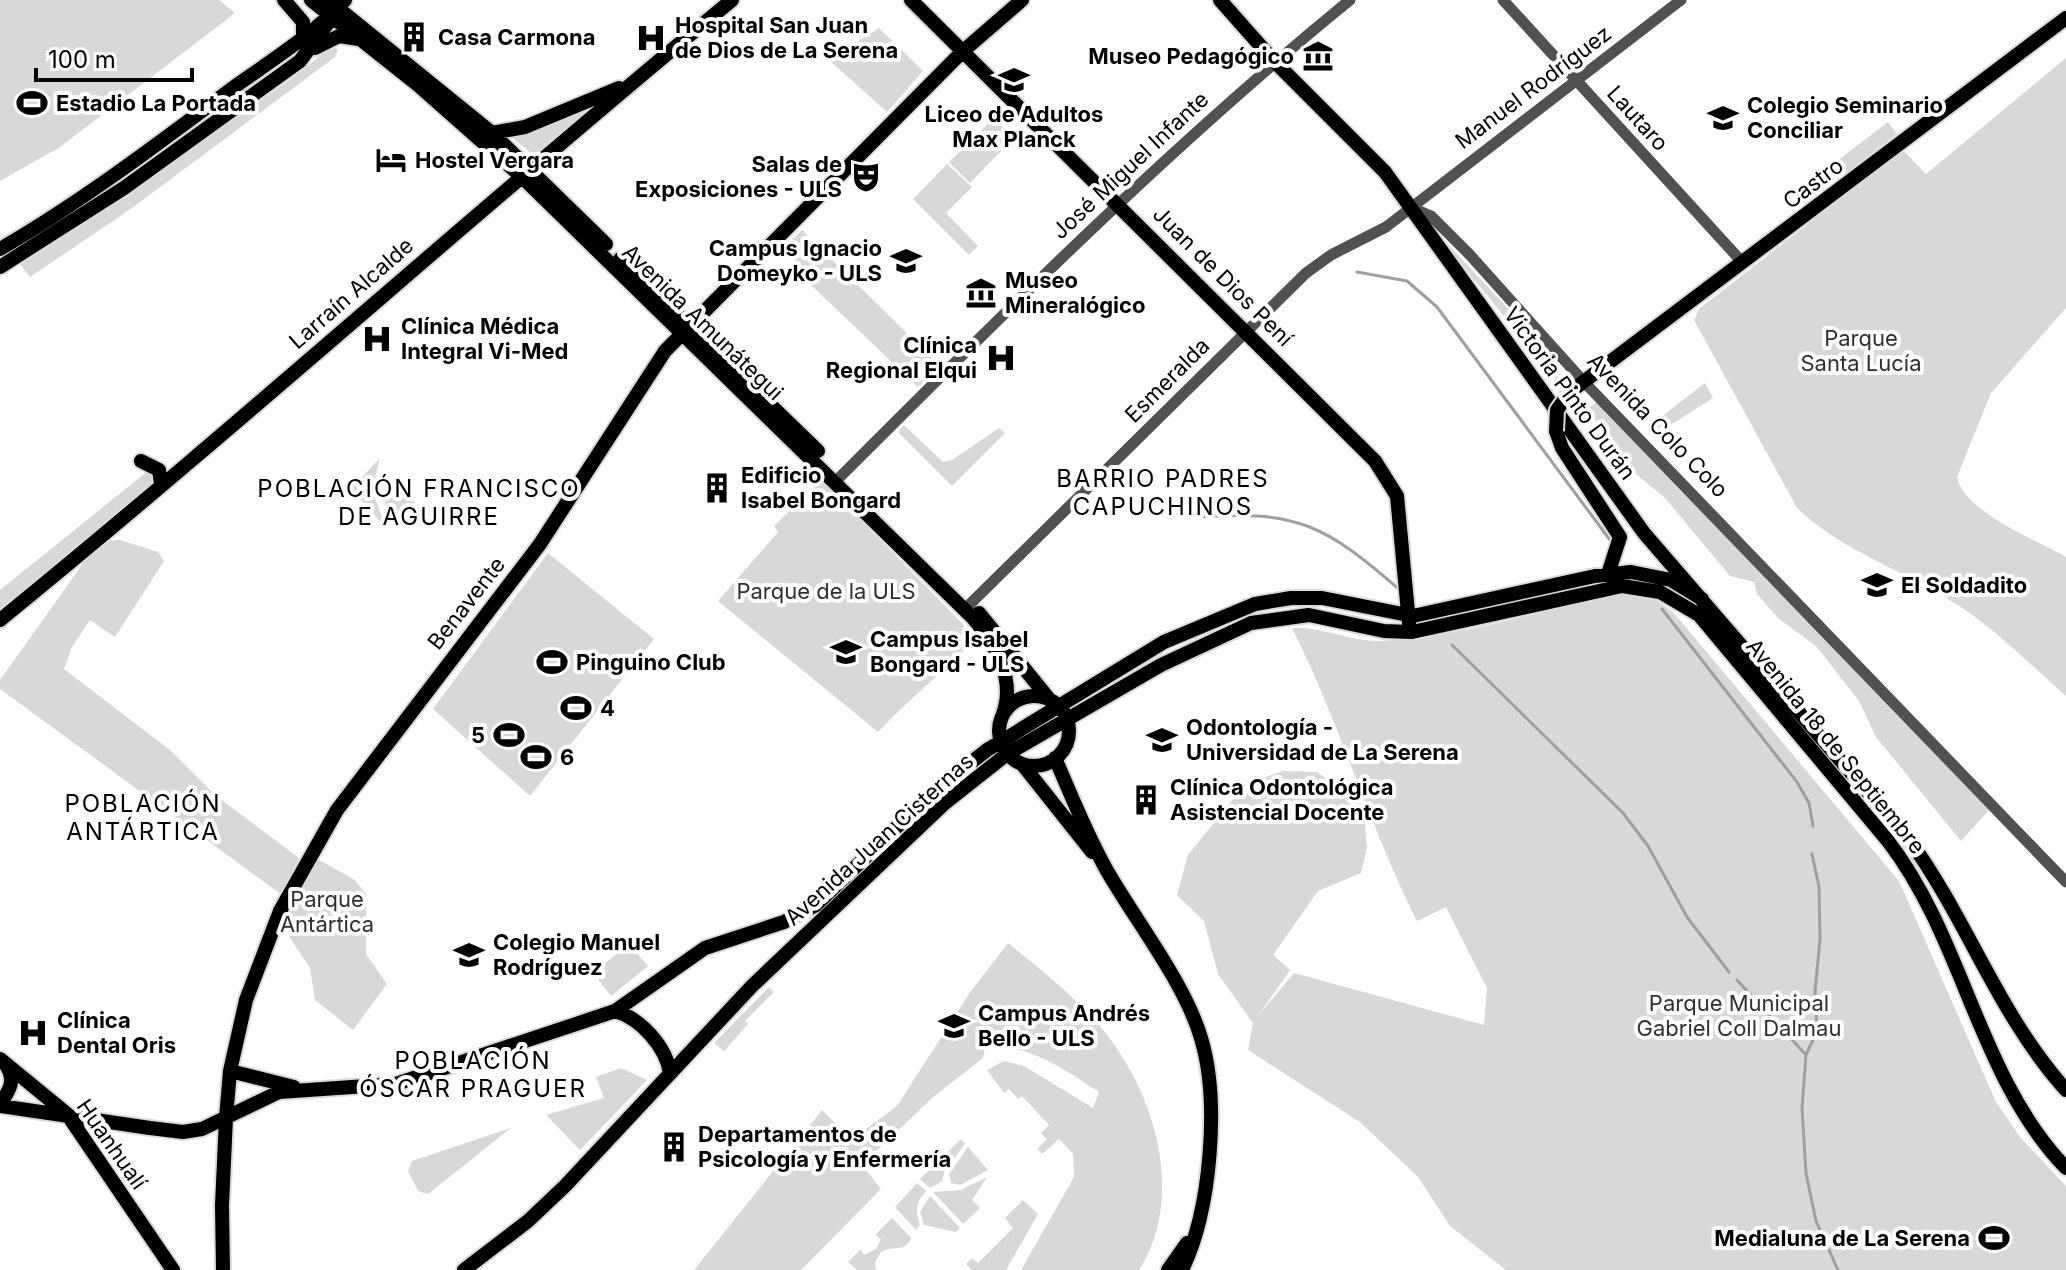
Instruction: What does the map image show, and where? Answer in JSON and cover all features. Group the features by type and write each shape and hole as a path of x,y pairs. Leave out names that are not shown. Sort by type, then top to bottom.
{"main road":[{"path":"284,0 303,22 303,36"},
{"name":"Avenida Amunátegui","path":"311,0 335,8 492,133 527,173 685,332 970,604 1058,708"},
{"name":"Larraín Alcalde","path":"0,620 243,418 631,83 732,0"},
{"name":"Juan de Dios Pení","path":"911,0 1375,461 1397,496 1412,632"},
{"name":"Benavente","path":"223,1270 222,1205 230,1071 246,1000 266,946 311,852 392,735 540,544 593,468 650,371 962,52 1022,0"},
{"name":"Avenida Colo Colo","path":"1220,0 1274,61 1385,172 1410,207"},
{"path":"0,249 46,223 303,36 335,8"},
{"path":"311,50 335,8"},
{"name":"Avenida Amunátegui","path":"335,8 359,39 527,173"},
{"name":"Castro","path":"1588,485 1562,448 1556,431 1557,410 1570,392 2066,18"},
{"path":"0,267 124,188 311,50 339,36 359,39"},
{"path":"492,133 525,127 631,83"},
{"name":"Victoria Pinto Durán","path":"1410,207 1644,533 1702,599"},
{"path":"141,461 159,470 161,484"},
{"name":"Avenida Amunátegui","path":"839,478 983,630 1004,669 1008,701 999,727 1004,748"},
{"path":"1588,485 1644,533"},
{"path":"1588,485 1620,537 1608,574"},
{"name":"Avenida Juan Cisternas","path":"302,1089 396,1084 615,1011 705,948 784,922 816,905 931,794 1004,748 1058,708 1164,642 1255,604 1322,598 1408,617 1608,574 1655,575 1678,582 1702,599"},
{"name":"Avenida Juan Cisternas","path":"1058,708 1251,623 1309,615 1384,631 1412,632 1601,589 1652,589"},
{"name":"Avenida 18 de Septiembre","path":"1652,589 1683,603 1706,623 1898,853 1946,938 2018,1107 2066,1168"},
{"name":"Avenida 18 de Septiembre","path":"1702,599 1910,841 1938,881 2032,1050 2066,1090"},
{"path":"1003,714 1023,697 1058,708 1068,738 1055,758 1039,765 1022,764"},
{"path":"1004,748 1022,764 1105,867"},
{"name":"Avenida Juan Cisternas","path":"464,1270 528,1221 565,1186 752,986 1004,748"},
{"path":"1055,758 1105,867 1189,1009 1201,1037 1212,1089 1211,1138 1196,1230 1182,1270"},
{"path":"641,994 637,1012 673,1050 690,1053"},
{"path":"615,1011 629,1015 668,1055 670,1074"},
{"path":"2,1060 12,1074 12,1085 0,1105 183,1132 202,1129 279,1092 302,1089"},
{"name":"Huanhualí","path":"2,1060 67,1114 173,1270"},
{"path":"230,1071 302,1089"},
{"path":"1168,1270 1196,1230"}],"street":[{"name":"José Miguel Infante","path":"839,478 1117,202 1274,61 1350,0"},
{"name":"Lautaro","path":"1503,0 1743,263"},
{"name":"Manuel Rodríguez","path":"1410,207 1681,0"},
{"name":"Esmeralda","path":"970,604 1314,266 1380,231 1410,207"},
{"name":"Avenida Colo Colo","path":"1410,207 1431,216 1584,382 2066,882"}],"green space":[{"name":"Estadio La Portada","path":"0,0 219,0 235,13 60,147 0,181"},
{"path":"879,28 923,71 887,112 829,60"},
{"path":"332,46 338,49 335,57 132,208 30,277 19,263 123,197 295,76"},
{"name":"Parque Santa Lucía","path":"2066,58 2066,308 1991,393 1957,477 1962,490 1987,513 2066,557 2066,696 1995,632 1964,609 1850,547 1797,508 1694,320 1699,309 1903,150 1926,174"},
{"path":"616,92 537,158 502,129"},
{"path":"994,118 1014,138 970,183 949,162"},
{"path":"1888,122 1897,134 1842,176 1833,164"},
{"path":"947,164 972,187 946,213 978,246 969,255 913,199"},
{"path":"1427,222 1549,352 1552,368 1563,383 1561,386"},
{"path":"802,230 940,366 918,387 810,284 813,275 783,249"},
{"path":"1705,383 1713,398 1656,434 1649,426"},
{"path":"1596,402 1989,810 1961,841 1876,737 1859,701 1816,646 1778,618 1757,594 1754,582 1730,576 1665,498 1630,469 1599,423 1586,411"},
{"path":"904,425 943,462 952,460 999,428 1005,433 952,486 898,432"},
{"path":"380,458 372,490 386,528 351,489"},
{"path":"149,470 156,480 0,611 0,590"},
{"path":"390,478 415,503 397,521 384,501 384,490"},
{"name":"Parque de la ULS","path":"821,480 963,624 972,643 878,732 718,601 778,532 774,526"},
{"path":"120,540 158,552 164,561 115,637 90,620 72,647 64,669 170,750 215,795 299,858 282,895 0,689 0,680 99,541"},
{"name":"Pinguino Club","path":"548,553 654,639 530,796 433,709"},
{"name":"Parque Municipal Gabriel Coll Dalmau","path":"1625,592 1650,596 1673,612 1899,881 1996,1102 2020,1137 2066,1186 2066,1270 1506,1270 1450,1226 1418,1177 1360,1122 1248,1050 1253,1023 1218,974 1204,921 1177,895 1188,855 1245,784 1283,771 1317,772 1363,805 1367,848 1361,873 1318,891 1273,955 1290,970 1258,1016 1294,973 1484,1025 1487,988 1446,907 1417,921 1292,628 1366,640 1406,639 1469,629"},
{"name":"Parque Antártica","path":"312,856 355,880 366,894 366,954 387,984 353,1030 315,1000 310,968 290,938 287,904"},
{"path":"1008,943 1067,992 1099,1025 1135,1080 1148,1111 1158,1143 1162,1176 1161,1209 1153,1241 1139,1270 1021,1270 1074,1177 1073,1154 1059,1139 1042,1154 1037,1149 1047,1139 1041,1133 1049,1125 1022,1096 1018,1099 1009,1089 1004,1093 987,1070 1004,1061 1024,1066 1093,1108 1099,1092 1031,1053 1001,1047 985,1048 983,1058 932,1098 862,1165 881,1189 801,1270 694,1270 822,1110 835,1123 834,1137 858,1135 897,1106 971,991"},
{"path":"629,944 648,966 611,996 593,973"},
{"path":"769,987 774,992 745,1021 748,1024 724,1051 714,1043"},
{"path":"621,1068 647,1080 580,1150 546,1115 604,1098 596,1077"},
{"path":"511,1128 428,1194 418,1191 408,1171 412,1161"},
{"path":"961,1139 965,1144 945,1170 942,1181 930,1188 920,1179"},
{"path":"968,1147 988,1170 960,1185 951,1183 949,1174"},
{"path":"987,1177 972,1200 980,1208 963,1224 933,1192 961,1190"},
{"path":"917,1183 926,1191 918,1204 920,1225 916,1230 895,1207"},
{"path":"930,1196 960,1228 956,1232 924,1225 920,1212"},
{"path":"1023,1200 1038,1214 1006,1270 972,1270 966,1264 972,1258 978,1263 1013,1228 1005,1218"},
{"path":"892,1218 911,1238 908,1243 881,1252 875,1262 876,1270 857,1270 848,1262 861,1249 864,1255 876,1249 881,1239 875,1235"}],"waterway":[{"path":"1357,272 1407,281 1437,307 1610,540"},
{"path":"1198,517 1261,516 1308,526 1351,550 1400,590"},
{"path":"1662,609 1797,782 1809,803 1813,826"},
{"path":"1452,645 1623,813 1648,846 1687,917 1729,972"},
{"path":"1812,854 1819,887 1820,939 1815,992 1817,1031 1806,1055 1802,1108 1806,1173 1816,1221 1838,1270"},
{"path":"1737,980 1806,1055"}],"place":[{"name":"Casa Carmona","path":"414,37"},
{"name":"Hospital San Juan de Dios de La Serena","path":"651,38"},
{"name":"Museo Pedagógico","path":"1318,56"},
{"name":"Liceo de Adultos Max Planck","path":"1014,80"},
{"name":"Estadio La Portada","path":"32,103"},
{"name":"Colegio Seminario Conciliar","path":"1723,118"},
{"name":"Hostel Vergara","path":"391,160"},
{"name":"Salas de Exposiciones - ULS","path":"866,177"},
{"name":"Campus Ignacio Domeyko - ULS","path":"906,261"},
{"name":"Museo Mineralógico","path":"981,293"},
{"name":"Clínica Médica Integral Vi-Med","path":"377,339"},
{"name":"Clínica Regional Elqui","path":"1001,358"},
{"name":"Edificio Isabel Bongard","path":"717,488"},
{"name":"El Soldadito","path":"1877,585"},
{"name":"Campus Isabel Bongard - ULS","path":"846,652"},
{"name":"Pinguino Club","path":"552,662"},
{"name":"4","path":"576,708"},
{"name":"5","path":"509,735"},
{"name":"Odontología - Universidad de La Serena","path":"1162,740"},
{"name":"6","path":"536,757"},
{"name":"Clínica Odontológica Asistencial Docente","path":"1146,800"},
{"name":"Colegio Manuel Rodríguez","path":"469,955"},
{"name":"Campus Andrés Bello - ULS","path":"954,1026"},
{"name":"Clínica Dental Oris","path":"33,1033"},
{"name":"Departamentos de Psicología y Enfermería","path":"674,1147"},
{"name":"Medialuna de La Serena","path":"1994,1238"}],"district":[{"name":"BARRIO PADRES CAPUCHINOS","path":"1163,492"},
{"name":"POBLACIÓN FRANCISCO DE AGUIRRE","path":"419,502"},
{"name":"POBLACIÓN ANTÁRTICA","path":"143,817"},
{"name":"POBLACIÓN ÓSCAR PRAGUER","path":"473,1074"}]}
